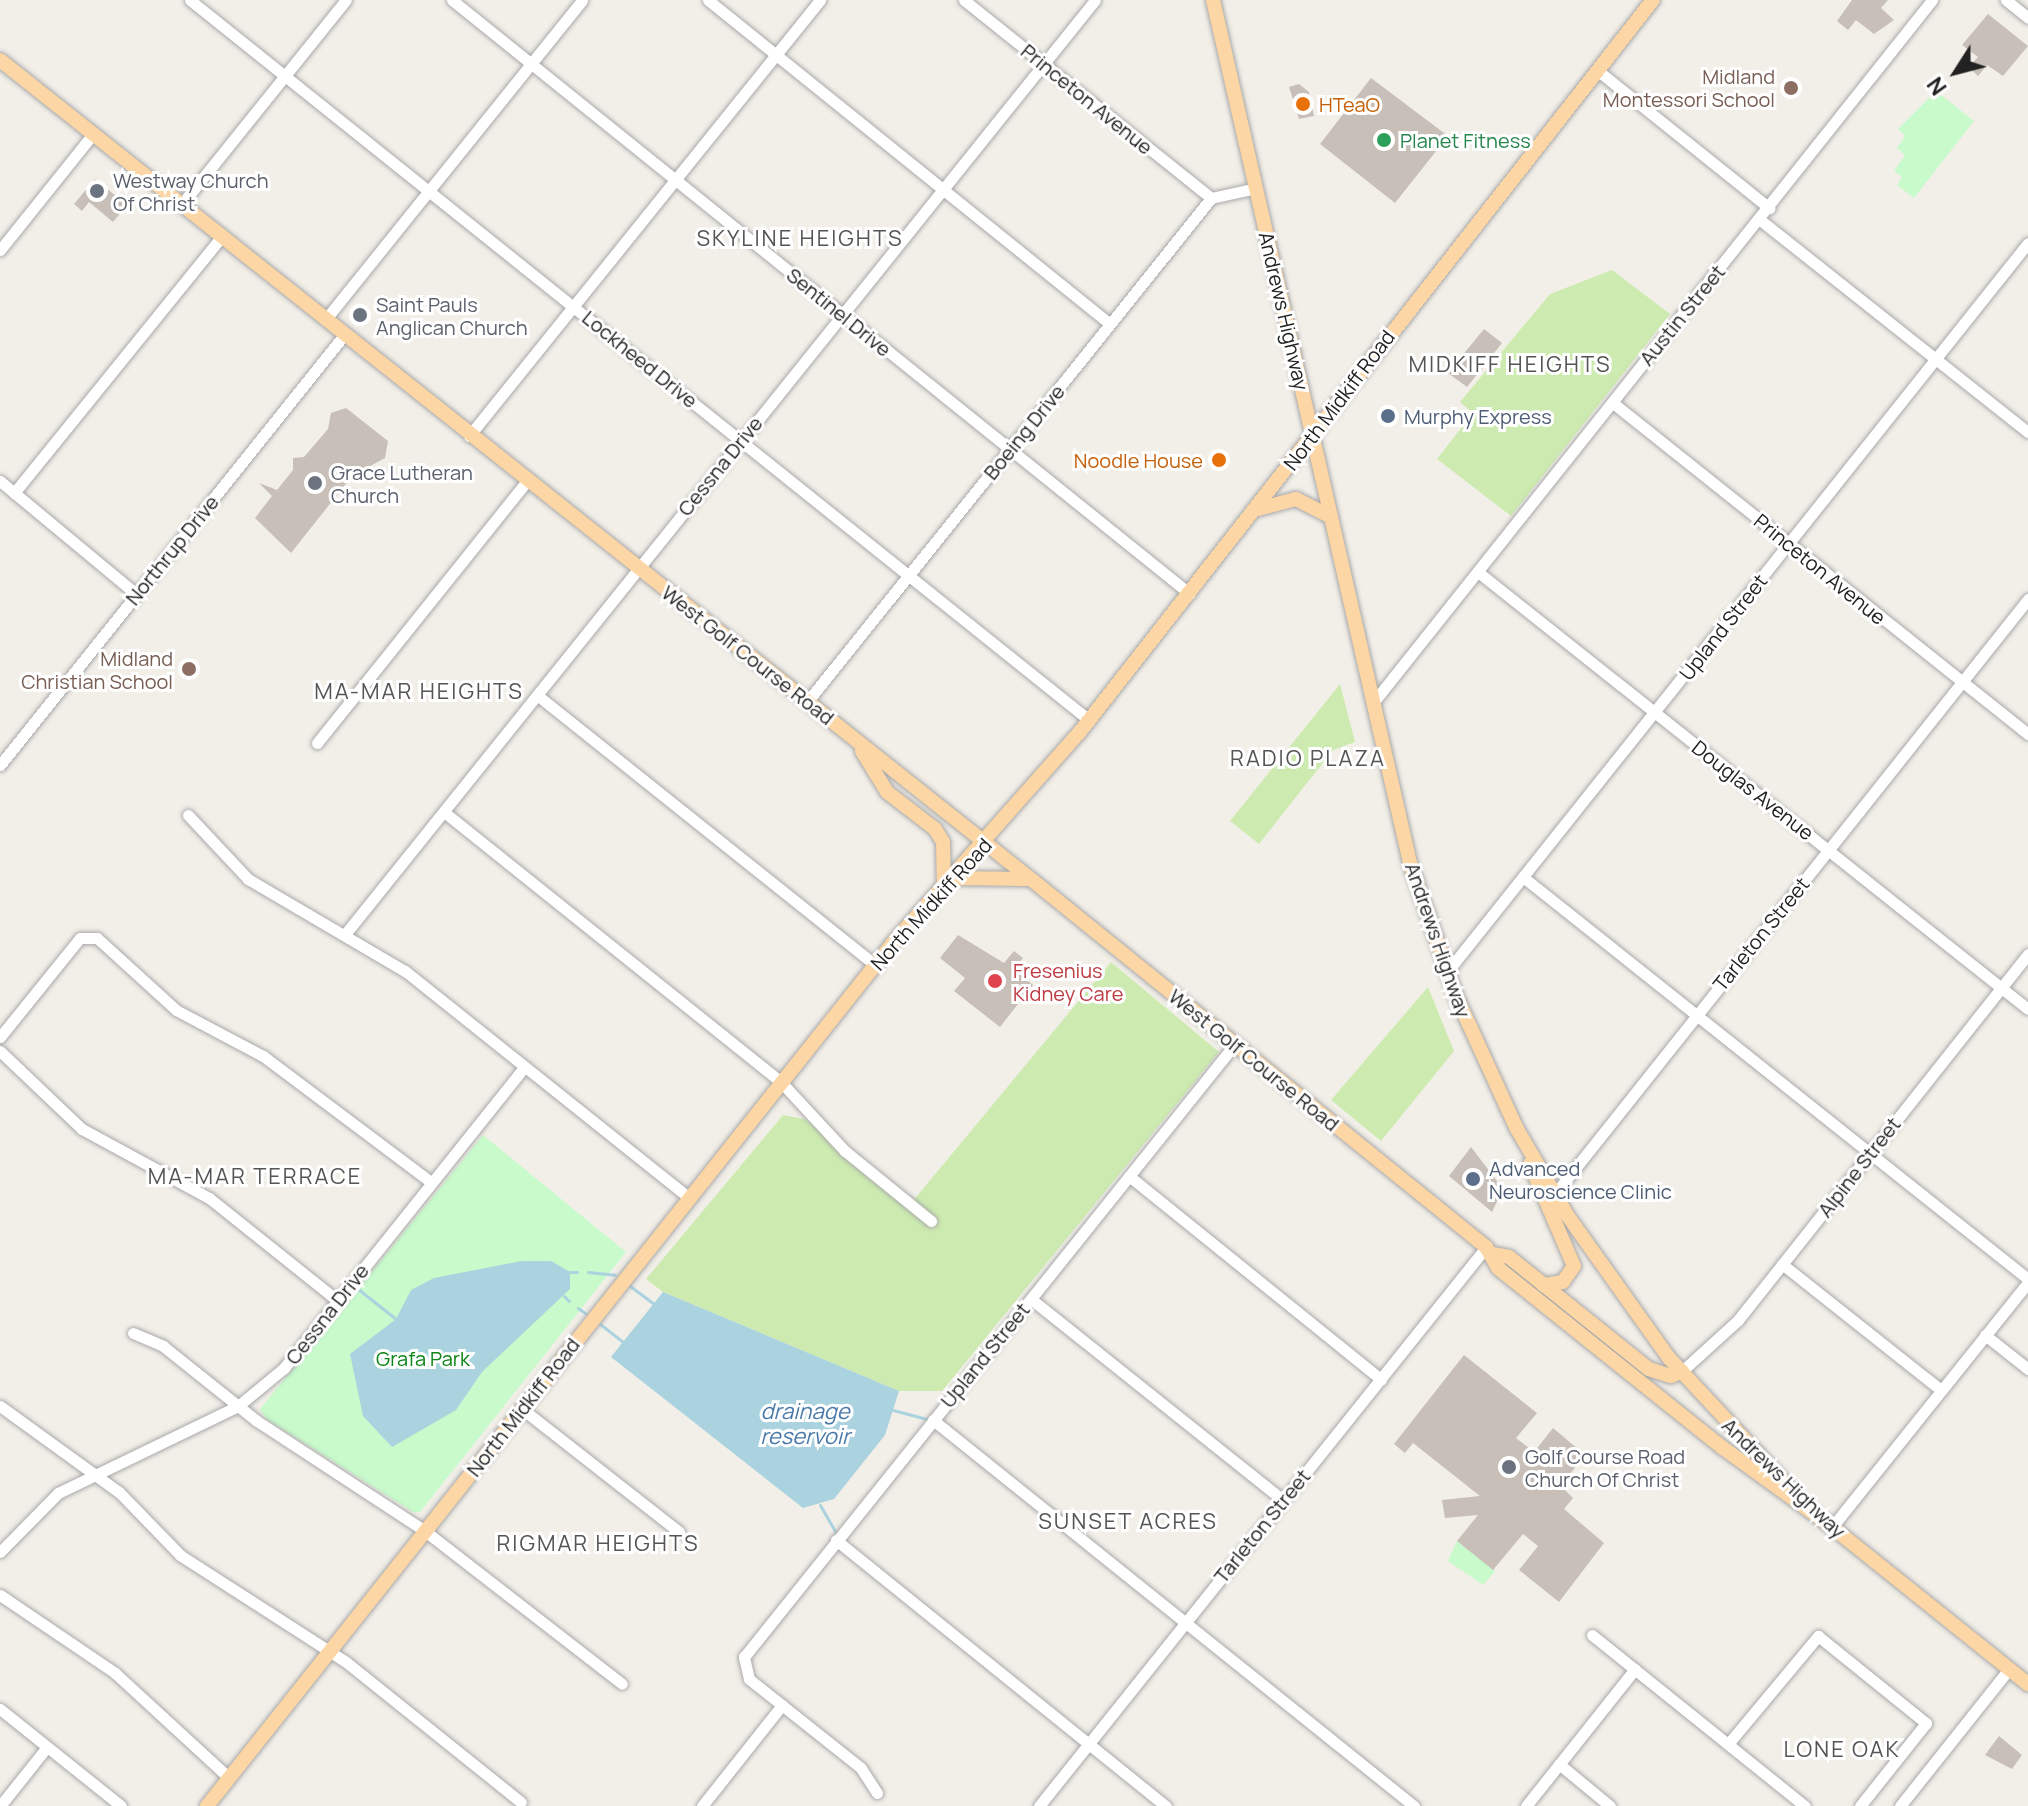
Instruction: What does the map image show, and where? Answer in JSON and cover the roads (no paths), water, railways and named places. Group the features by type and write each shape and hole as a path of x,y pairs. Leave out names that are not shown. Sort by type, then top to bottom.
{"main road":[{"name":"Andrews Highway","path":"1213,0 1410,863 1447,972 1522,1137 1554,1195 1682,1371 1741,1440 1832,1527 2028,1684"},
{"name":"North Midkiff Road","path":"207,1806 326,1652 875,965 986,843 1190,594 1653,0"},
{"name":"West Golf Course Road","path":"0,60 469,436 1032,880 1490,1250 1507,1275 1832,1527"},
{"path":"1258,509 1296,499 1331,517"},
{"path":"856,740 887,792 943,842 944,889"},
{"path":"955,878 1005,874 1032,880"},
{"path":"1522,1137 1540,1197 1572,1252 1566,1279 1543,1285"},
{"name":"West Golf Course Road","path":"1490,1250 1509,1257 1649,1369 1671,1376 1682,1371"}],"street":[{"name":"Lockheed Drive","path":"190,0 224,33 286,75 1089,720"},
{"path":"181,205 346,0"},
{"name":"Sentinel Drive","path":"452,0 1190,594"},
{"path":"325,320 582,0"},
{"path":"708,0 1110,324"},
{"path":"469,436 820,0"},
{"name":"Princeton Avenue","path":"964,0 1211,198"},
{"name":"Cessna Drive","path":"346,933 1095,0"},
{"name":"Austin Street","path":"1372,704 1932,0"},
{"path":"2006,0 2028,18"},
{"path":"1597,70 1769,208"},
{"path":"0,250 93,134"},
{"path":"1211,198 1256,188"},
{"name":"Boeing Drive","path":"807,702 1211,198"},
{"path":"1759,219 2028,432"},
{"path":"14,493 221,237"},
{"name":"Upland Street","path":"1447,972 2028,243"},
{"name":"Northrup Drive","path":"0,765 344,335"},
{"name":"Princeton Avenue","path":"1613,403 2028,734"},
{"path":"0,481 136,594"},
{"path":"317,743 527,481"},
{"name":"Douglas Avenue","path":"1478,572 2028,1009"},
{"name":"Tarleton Street","path":"1554,1195 2028,599"},
{"path":"537,695 875,965"},
{"path":"444,812 781,1082 845,1151 931,1221"},
{"path":"188,815 248,879 346,933 405,971 689,1198"},
{"path":"1523,877 2028,1280 1832,1527"},
{"path":"0,1037 80,938 97,938 176,1010 263,1056 431,1182"},
{"name":"Alpine Street","path":"1682,1371 1738,1320 2028,954"},
{"name":"Upland Street","path":"782,1705 744,1670 744,1657 1235,1044"},
{"path":"0,1051 82,1129 209,1198 337,1300"},
{"name":"Cessna Drive","path":"0,1552 58,1493 94,1472 238,1406 284,1368 524,1067"},
{"path":"1129,1176 1381,1379"},
{"name":"Tarleton Street","path":"1039,1806 1381,1379 1490,1250"},
{"path":"1782,1264 1941,1390"},
{"path":"1031,1299 1283,1500"},
{"path":"133,1333 163,1346 238,1406 425,1531 622,1684"},
{"path":"1985,1335 2028,1369"},
{"path":"0,1406 94,1472 180,1555 326,1652 521,1802"},
{"path":"521,1408 679,1532"},
{"path":"933,1420 1414,1806"},
{"path":"836,1540 1166,1806"},
{"path":"0,1595 115,1673 229,1778"},
{"path":"1592,1635 1805,1806"},
{"path":"1728,1744 1817,1638 1926,1723 1860,1806"},
{"path":"1526,1806 1635,1669"},
{"path":"1900,1806 2009,1669"},
{"path":"702,1806 782,1705 861,1768 877,1793"},
{"path":"0,1709 121,1806"},
{"path":"0,1806 47,1747"},
{"path":"1559,1764 1610,1806"}],"water":[{"path":"522,1261 551,1261 570,1272 570,1289 482,1372 456,1410 392,1447 363,1416 350,1354 396,1319 411,1290 434,1278"},
{"name":"drainage reservoir","path":"663,1292 899,1391 885,1435 834,1499 803,1508 611,1357"}],"waterway":[{"path":"570,1272 577,1272"},
{"path":"588,1272 615,1275"},
{"path":"630,1286 654,1304"},
{"path":"358,1289 396,1319"},
{"path":"564,1296 569,1301"},
{"path":"578,1308 585,1313"},
{"path":"600,1324 623,1342"},
{"path":"893,1410 926,1419"},
{"path":"820,1505 835,1531"}],"place":[{"name":"Midland Montessori School","path":"1791,88"},
{"name":"HTeaO","path":"1303,104"},
{"name":"Planet Fitness","path":"1384,140"},
{"name":"Westway Church Of Christ","path":"97,191"},
{"name":"Saint Pauls Anglican Church","path":"360,315"},
{"name":"Murphy Express","path":"1388,416"},
{"name":"Noodle House","path":"1219,460"},
{"name":"Grace Lutheran Church","path":"315,483"},
{"name":"Midland Christian School","path":"189,669"},
{"name":"Fresenius Kidney Care","path":"995,981"},
{"name":"Advanced Neuroscience Clinic","path":"1473,1179"},
{"name":"Golf Course Road Church Of Christ","path":"1509,1467"}],"district":[{"name":"SKYLINE HEIGHTS","path":"800,239"},
{"name":"MIDKIFF HEIGHTS","path":"1510,365"},
{"name":"MA-MAR HEIGHTS","path":"419,692"},
{"name":"RADIO PLAZA","path":"1308,759"},
{"name":"MA-MAR TERRACE","path":"255,1177"},
{"name":"SUNSET ACRES","path":"1128,1522"},
{"name":"RIGMAR HEIGHTS","path":"598,1544"},
{"name":"LONE OAK","path":"1842,1750"}],"park label":[{"name":"Grafa Park","path":"423,1358"}]}
